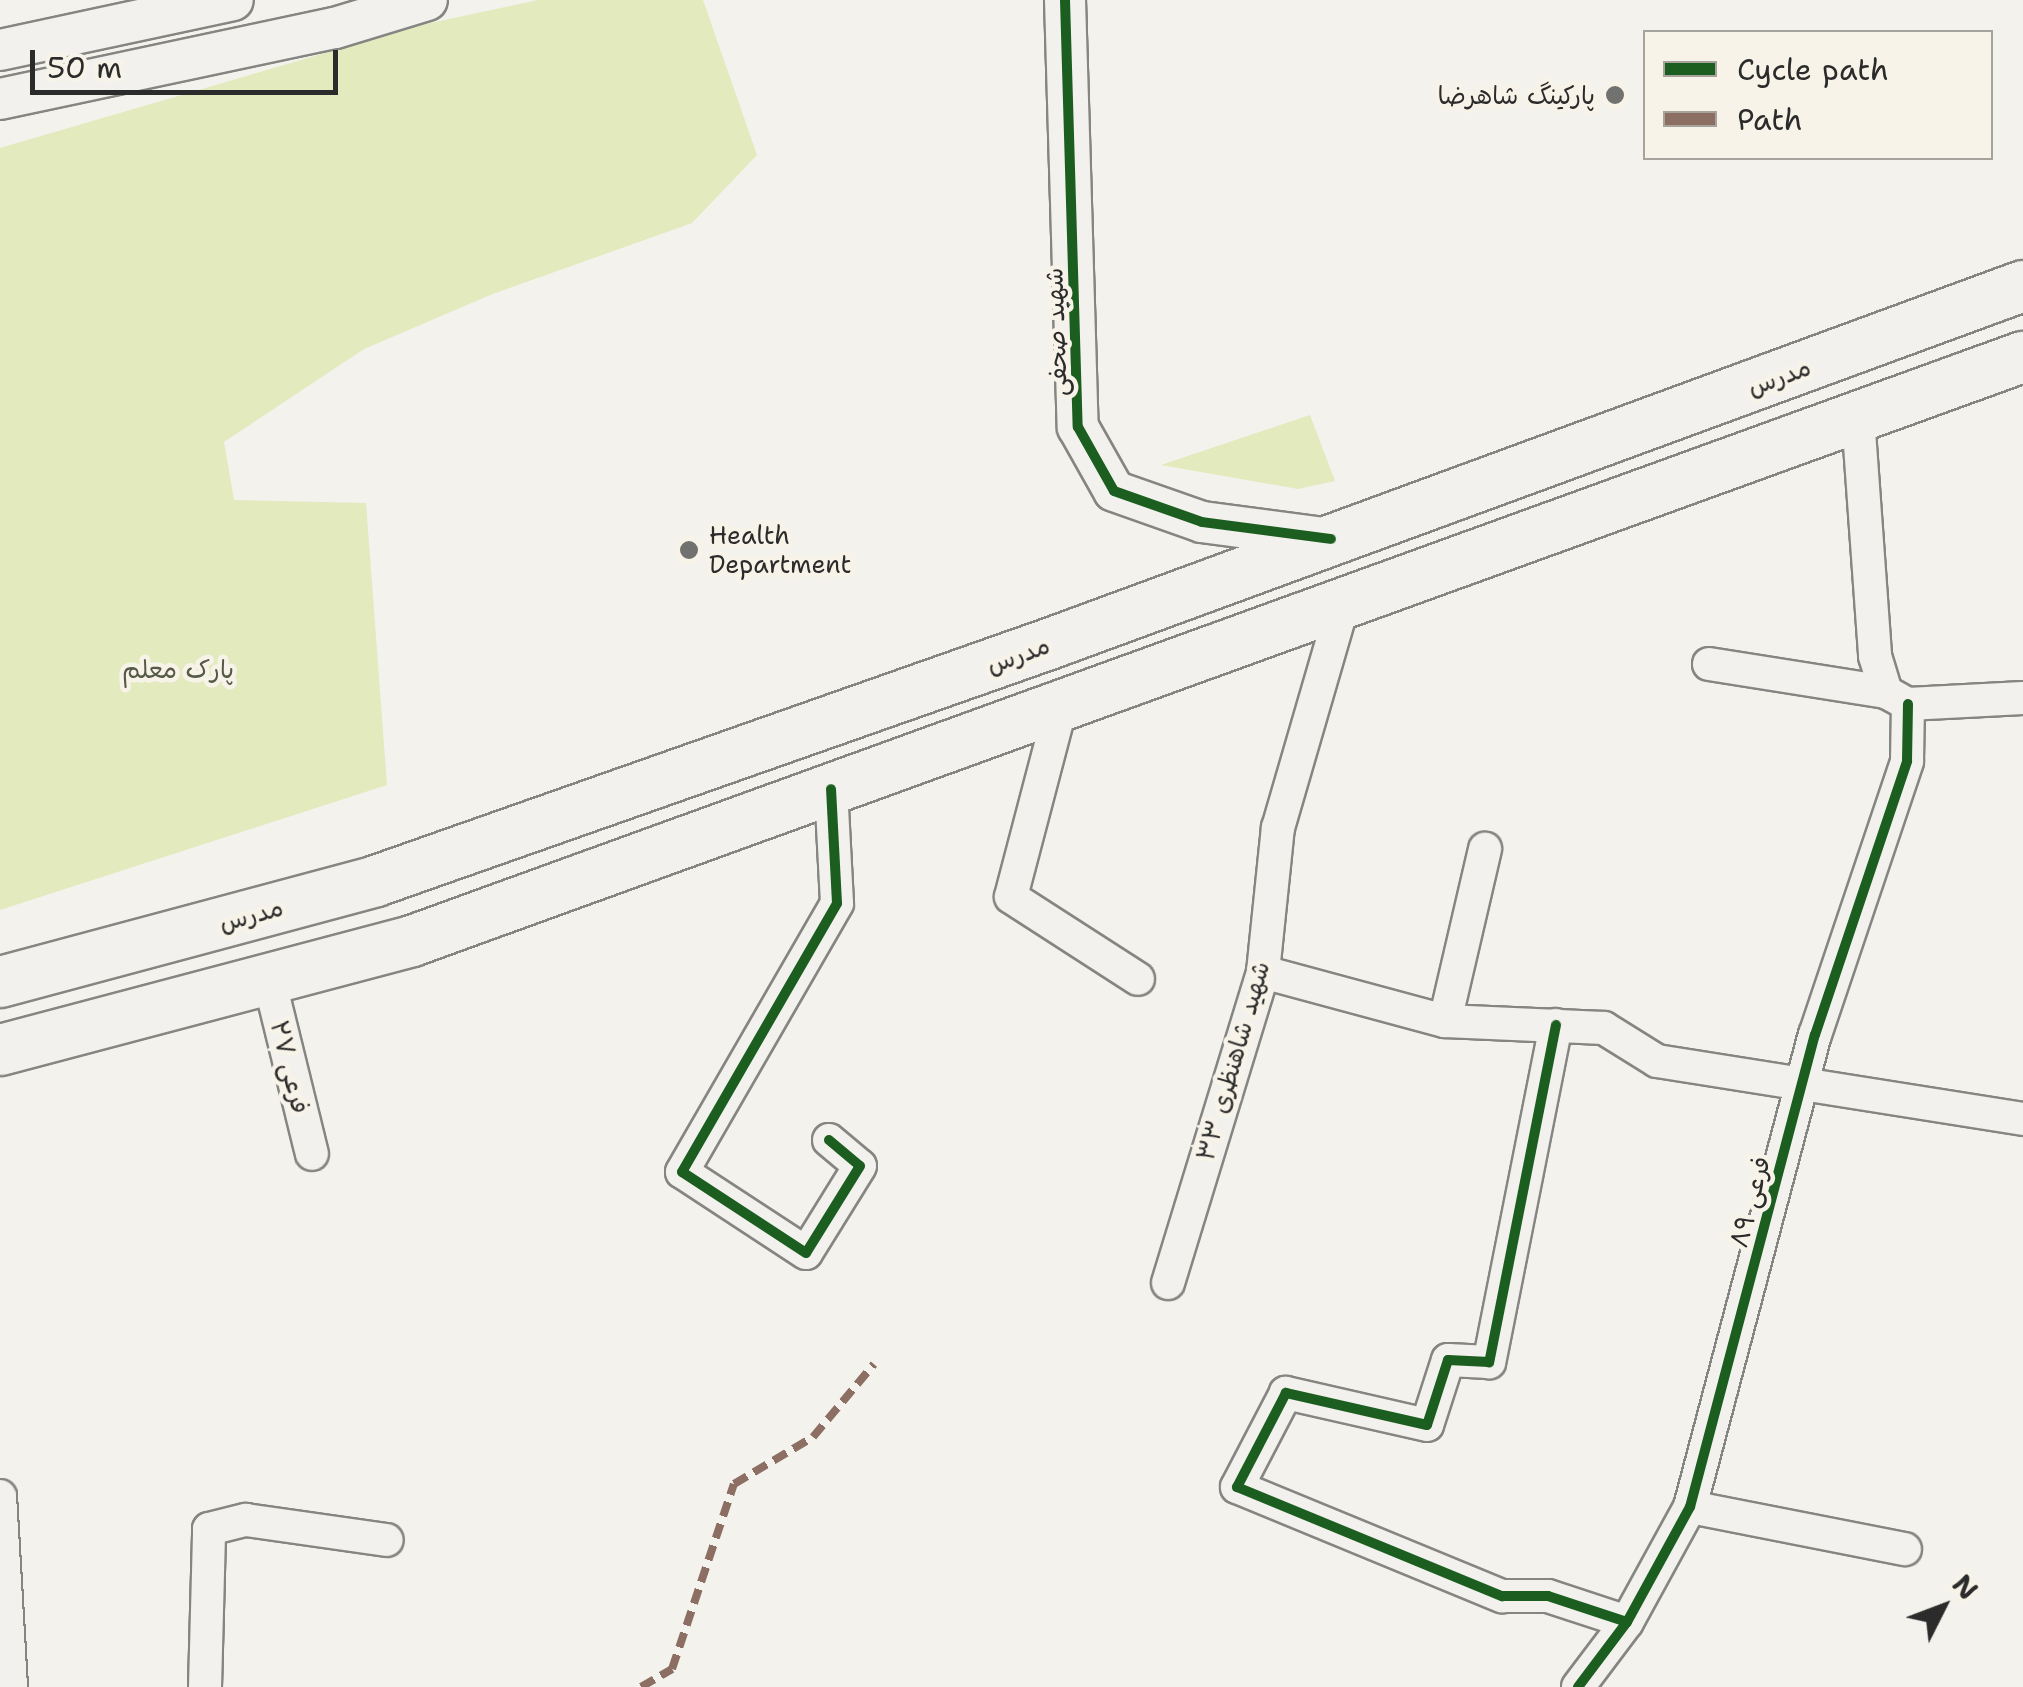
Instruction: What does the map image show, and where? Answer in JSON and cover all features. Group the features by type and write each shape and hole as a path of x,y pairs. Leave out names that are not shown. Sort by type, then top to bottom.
{"main road":[{"name":"مدرس","path":"0,982 376,881 2023,286"},
{"path":"0,1050 412,941 2023,357"}],"street":[{"path":"0,50 233,0"},
{"path":"0,99 334,28 427,0"},
{"name":"شهید صحفی","path":"1066,0 1078,426 1114,491 1202,522 1331,539"},
{"name":"فرعی ۸۹","path":"1578,1687 1628,1622 1690,1507 1802,1082 1907,761 1897,698 1875,656 1858,416"},
{"name":"۳۳ شهید شاهنظری","path":"1168,1283 1263,972 1278,828 1342,604"},
{"path":"1708,664 1897,698 2023,698"},
{"path":"1061,706 1010,897 1138,979"},
{"path":"829,1140 860,1166 806,1253 682,1172 836,903 831,789"},
{"path":"1446,1021 1485,849"},
{"path":"1263,972 1446,1021 1604,1028 1657,1061 2023,1119"},
{"name":"فرعی ۲۷","path":"268,980 312,1154"},
{"path":"1556,1025 1489,1362 1448,1360 1427,1425 1286,1393 1237,1486 1502,1596 1548,1596 1628,1622"},
{"path":"0,1496 11,1687"},
{"path":"1690,1507 1905,1548"},
{"path":"205,1687 209,1528 246,1520 387,1540"}],"green space":[{"name":"پارک معلم","path":"538,0 703,0 757,155 692,223 490,295 364,349 224,442 234,500 366,503 387,785 0,910 0,148 421,25"},
{"path":"1310,415 1335,481 1298,489 1161,465"}],"marked path":[{"path":"641,1687 672,1669 734,1484 813,1437 874,1364"}],"cycle path":[{"path":"1065,0 1078,427 1114,491 1202,522 1331,539"},
{"path":"1578,1687 1627,1622 1690,1507 1815,1035 1907,761 1908,704"},
{"path":"829,1140 860,1166 806,1253 682,1172 837,903 831,789"},
{"path":"1556,1025 1489,1362 1448,1360 1427,1425 1286,1393 1237,1487 1502,1596 1548,1596 1627,1622"}],"place":[{"name":"پارکینگ شاهرضا","path":"1615,95"},
{"name":"Health Department","path":"689,550"}]}
